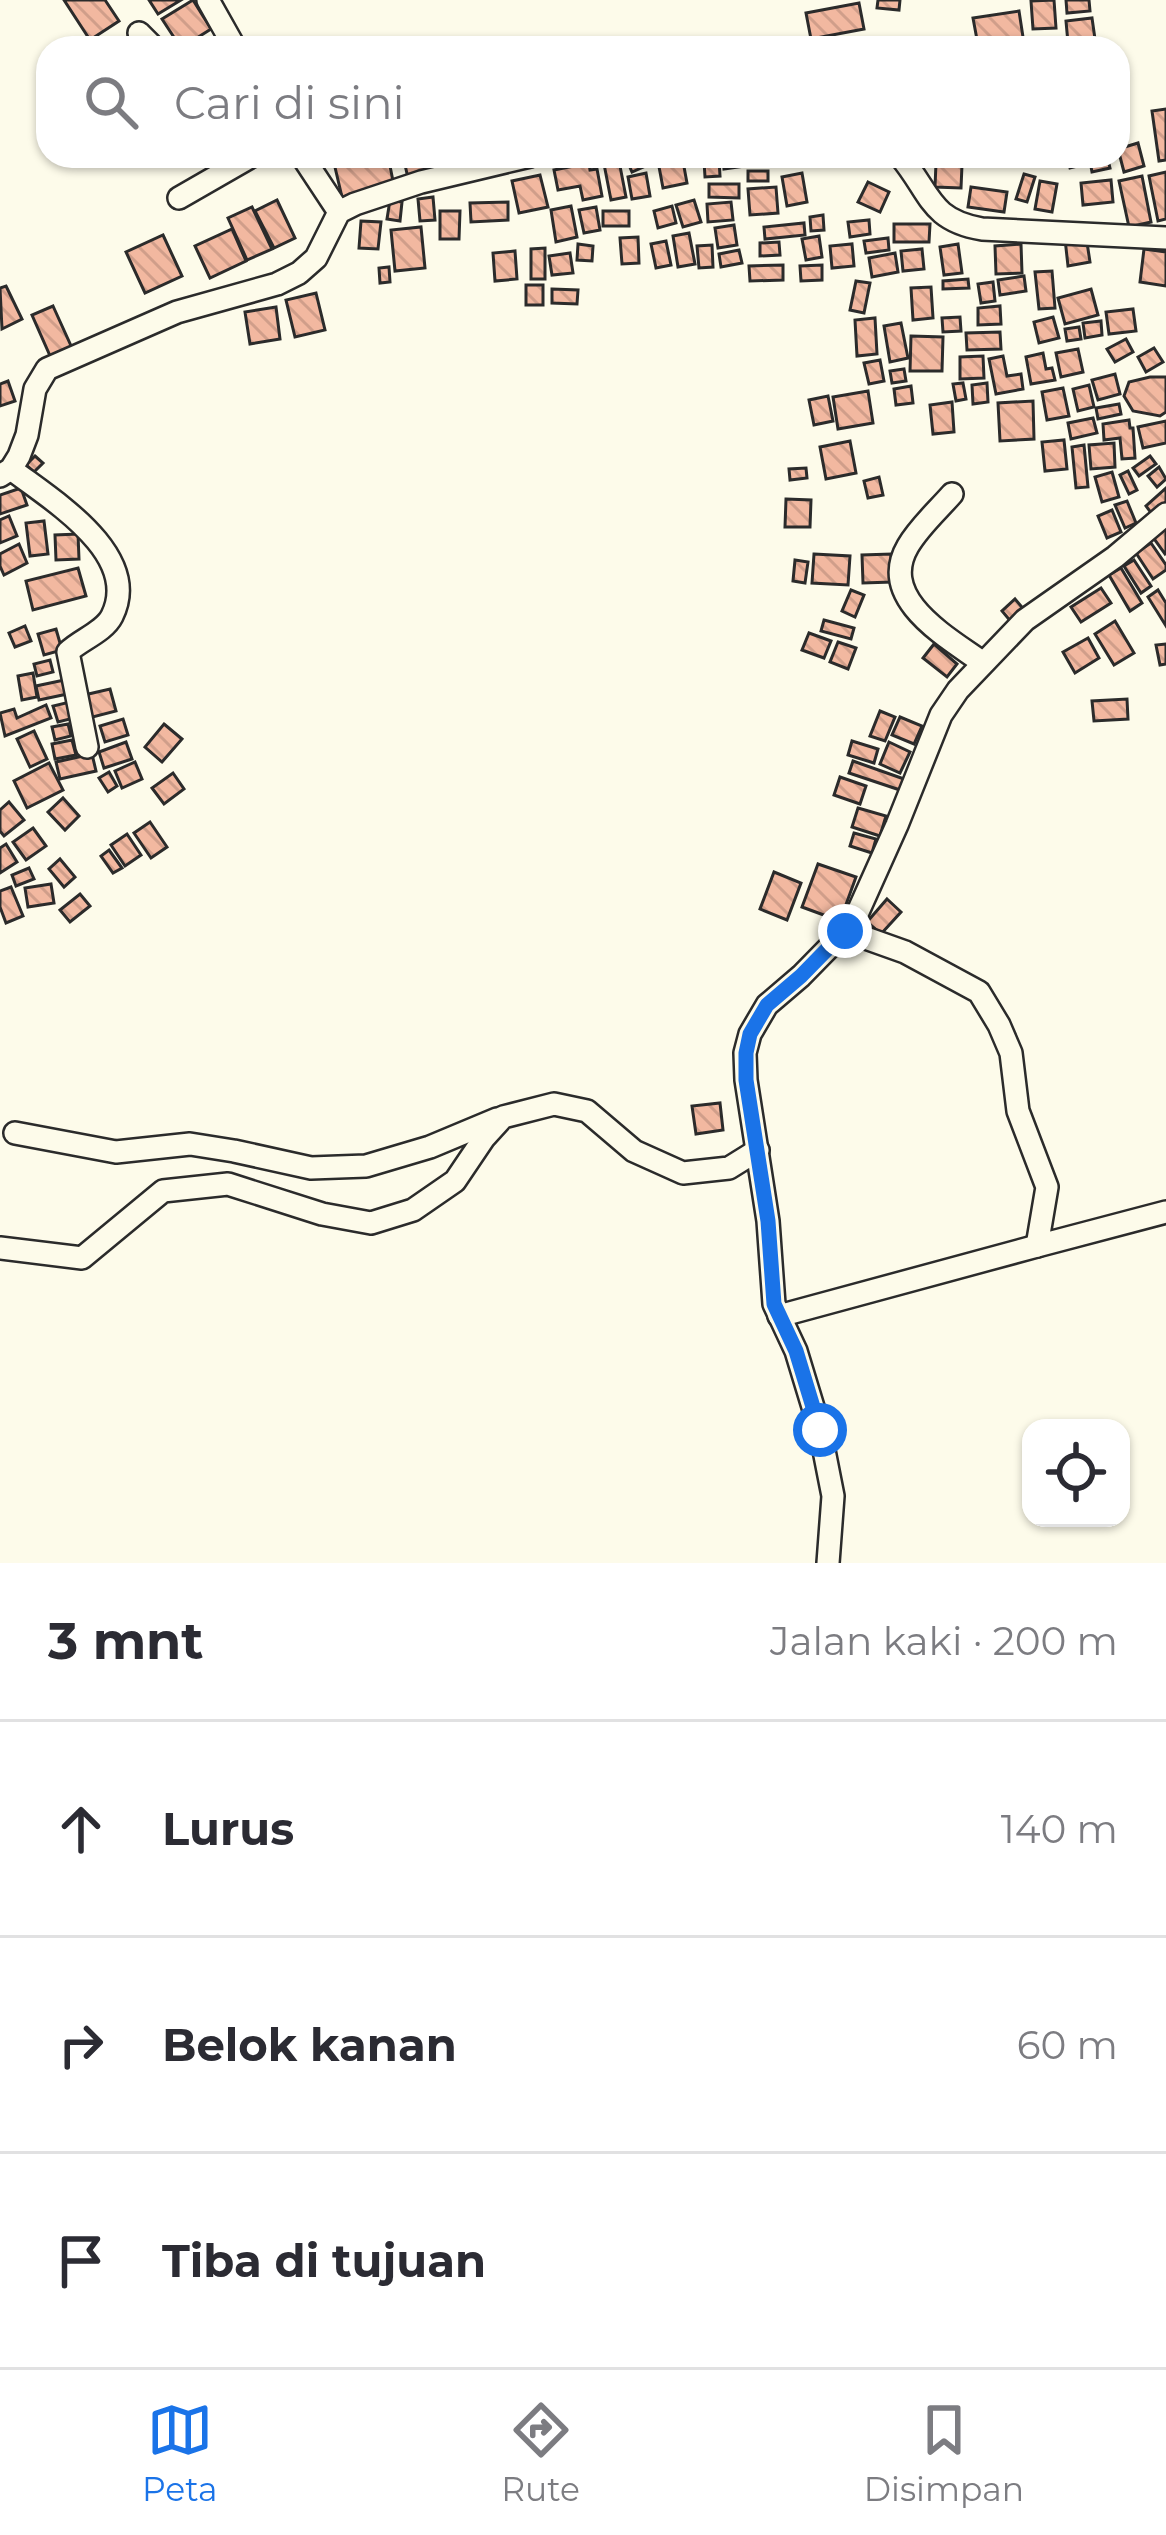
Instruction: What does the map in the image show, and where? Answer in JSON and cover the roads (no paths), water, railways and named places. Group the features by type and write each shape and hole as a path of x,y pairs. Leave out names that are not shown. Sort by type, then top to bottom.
{"street":[{"path":"208,0 228,36"},
{"path":"179,198 231,168"},
{"path":"310,168 339,212"},
{"path":"87,746 68,652 112,616 116,583 112,564 92,532 5,472 27,435 35,389 47,369 177,312 277,284 299,273 316,258 339,212 355,204 480,168"},
{"path":"908,168 941,215 957,225 1166,238"},
{"path":"952,494 907,548 899,583 925,620 983,663"},
{"path":"828,1563 833,1496 820,1430 796,1351 774,1304 768,1221 746,1080 750,1034 767,1005 853,923 941,715 958,690 1025,620 1115,557 1166,514"},
{"path":"845,931 905,952 980,992 1011,1053 1018,1111 1047,1187 1037,1246"},
{"path":"15,1133 116,1152 190,1144 311,1168 366,1166 430,1147 503,1117 554,1104 586,1111 634,1151 683,1174 729,1168 758,1150"},
{"path":"0,1248 82,1258 163,1191 228,1184 322,1214 371,1223 413,1210 455,1181 503,1117"},
{"path":"779,1316 1166,1212"}]}
